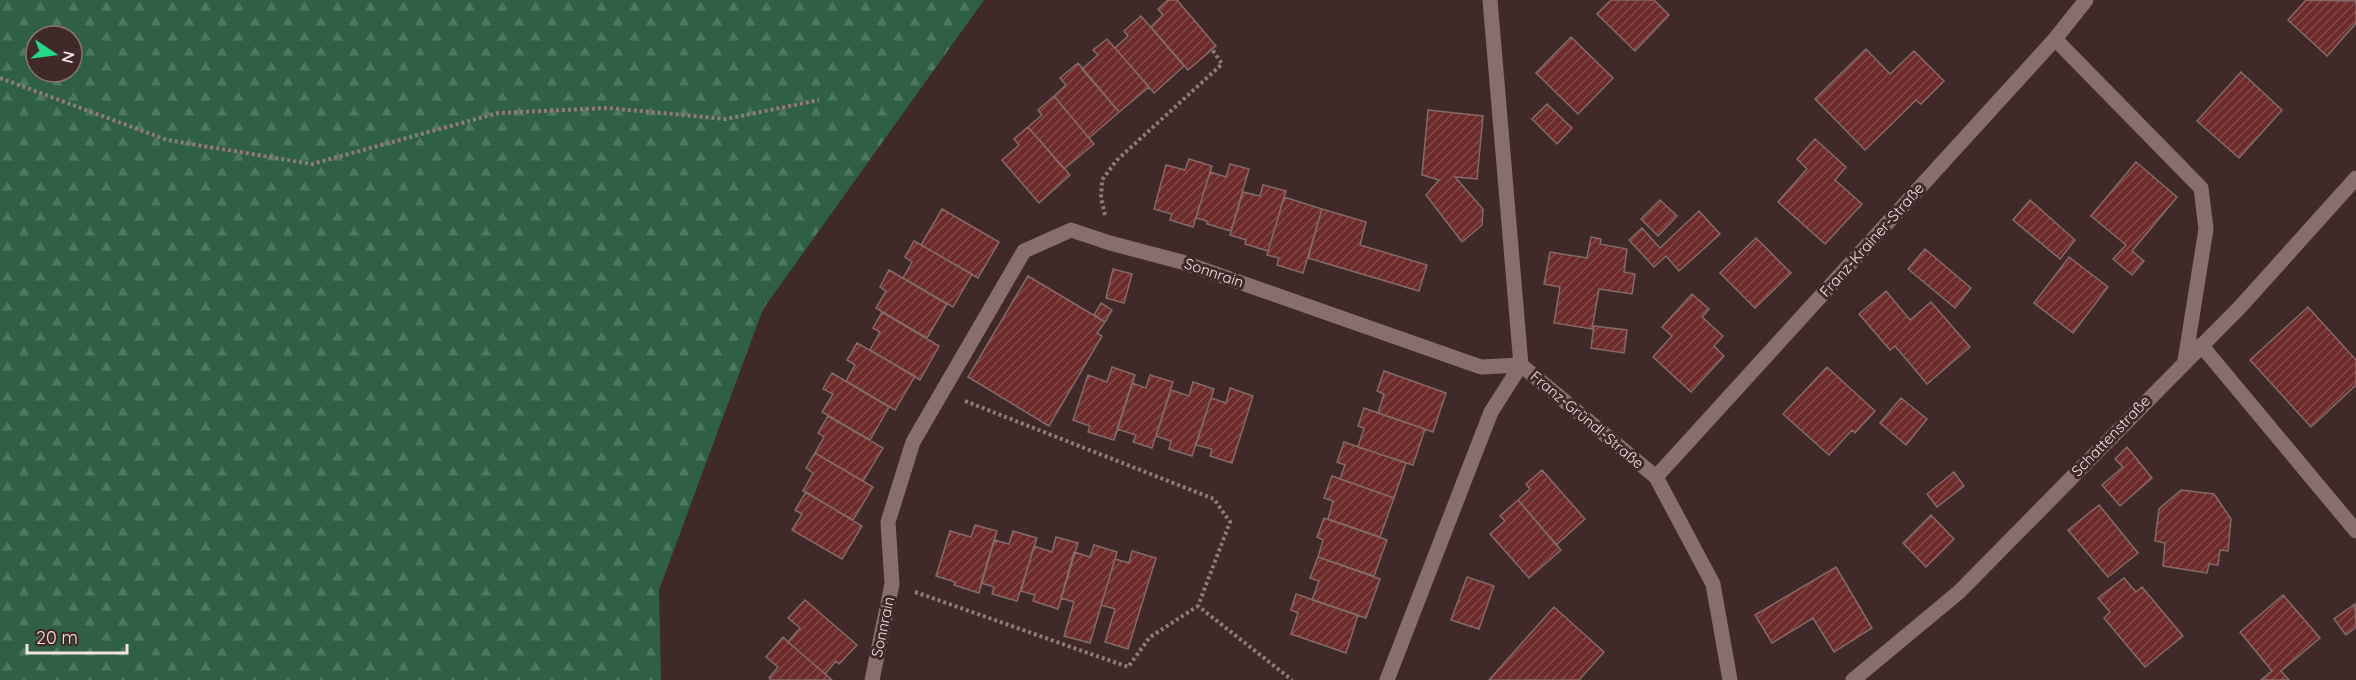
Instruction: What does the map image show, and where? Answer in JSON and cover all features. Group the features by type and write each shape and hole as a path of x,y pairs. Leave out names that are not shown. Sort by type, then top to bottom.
{"street":[{"name":"Franz-Gründl-Straße","path":"1490,0 1521,365 1656,477 1713,584 1730,680"},
{"name":"Franz-Krainer-Straße","path":"1656,477 2055,39 2086,0"},
{"path":"2055,39 2201,188 2206,229 2185,361"},
{"name":"Schattenstraße","path":"1853,680 1959,592 2241,306 2356,178"},
{"name":"Sonnrain","path":"872,680 892,584 888,522 913,442 1024,251 1071,230 1182,262 1481,367 1521,365"},
{"path":"2201,345 2356,531"},
{"path":"1386,680 1491,412 1521,365"}],"path":[{"path":"1110,243 1101,198 1102,180 1116,161 1222,64 1212,49"},
{"path":"0,78 167,140 312,164 498,113 607,108 726,119 819,100"},
{"path":"892,584 1128,667 1150,637 1198,606 1230,522 1215,499 942,392"},
{"path":"1198,606 1292,680"}],"green space":[{"path":"0,0 984,0 763,309 659,590 661,680 0,680"}],"building":[{"path":"1168,0 1177,0 1216,46 1188,70 1151,27 1163,15 1158,9"},
{"path":"1611,0 1654,0 1669,15 1635,51 1597,14"},
{"path":"2306,0 2356,1 2356,23 2327,56 2288,20"},
{"path":"1141,16 1184,66 1154,93 1115,48 1128,36 1124,31"},
{"path":"1571,37 1613,78 1578,114 1536,73"},
{"path":"1107,39 1149,87 1119,112 1082,69 1098,55 1093,50"},
{"path":"1866,49 1890,74 1914,51 1944,81 1921,104 1916,100 1865,150 1815,99"},
{"path":"1078,63 1119,112 1089,138 1054,96 1066,85 1060,78"},
{"path":"2241,72 2282,110 2239,158 2197,121"},
{"path":"1054,96 1094,144 1064,169 1028,127 1042,115 1038,110"},
{"path":"1547,104 1572,128 1557,144 1532,119"},
{"path":"1428,110 1483,116 1477,179 1455,177 1483,209 1482,225 1462,242 1426,195 1439,180 1422,175"},
{"path":"1028,127 1070,175 1039,203 1002,160 1019,145 1014,139"},
{"path":"1815,139 1846,167 1835,180 1862,204 1825,244 1778,202 1807,169 1797,159"},
{"path":"1189,159 1212,166 1193,227 1170,220 1172,214 1154,209 1166,165 1185,170"},
{"path":"2136,162 2177,197 2132,251 2144,261 2132,275 2113,259 2126,245 2091,216"},
{"path":"1230,164 1249,169 1231,231 1196,218 1210,172 1226,177"},
{"path":"1263,185 1286,191 1268,251 1245,244 1246,240 1230,235 1243,192 1260,196"},
{"path":"1284,197 1322,209 1303,273 1277,265 1279,258 1267,255"},
{"path":"1660,200 1677,216 1658,236 1641,219"},
{"path":"2030,200 2075,240 2060,259 2013,220"},
{"path":"942,209 999,242 978,278 921,245"},
{"path":"1322,209 1366,222 1360,245 1427,265 1419,291 1308,258"},
{"path":"1699,211 1720,234 1679,271 1666,256 1654,267 1629,240 1642,228 1660,248"},
{"path":"1591,237 1601,239 1600,244 1627,249 1624,272 1635,274 1632,294 1599,289 1592,329 1554,323 1560,287 1544,284 1550,252 1587,258"},
{"path":"1756,238 1791,273 1755,308 1720,273"},
{"path":"914,241 972,274 953,307 903,278 912,262 905,257"},
{"path":"1925,249 1971,288 1955,308 1908,269"},
{"path":"2069,257 2108,287 2073,333 2034,303"},
{"path":"1113,269 1132,274 1124,303 1106,298"},
{"path":"889,270 947,304 927,338 876,308 886,291 880,287"},
{"path":"1028,276 1105,322 1097,333 1102,336 1049,426 968,377"},
{"path":"1886,291 1910,320 1931,302 1970,347 1927,384 1895,346 1890,350 1859,314"},
{"path":"1692,294 1709,309 1702,317 1723,336 1714,346 1724,356 1691,392 1653,357 1672,336 1662,327"},
{"path":"1101,303 1112,310 1105,322 1094,315"},
{"path":"2308,307 2356,360 2356,385 2311,427 2250,360"},
{"path":"882,312 939,346 920,380 870,350 880,332 873,328"},
{"path":"1594,326 1627,330 1624,353 1591,348"},
{"path":"857,343 915,376 895,410 846,381 855,365 847,360"},
{"path":"1112,367 1135,375 1114,440 1088,432 1090,426 1073,420 1088,375 1107,382"},
{"path":"1827,367 1875,411 1855,433 1852,430 1829,455 1783,414"},
{"path":"1384,371 1446,393 1433,432 1378,413 1384,394 1377,391"},
{"path":"832,373 889,407 870,440 822,412 833,394 823,389"},
{"path":"1150,375 1173,382 1152,448 1133,442 1136,435 1117,429 1132,383 1146,388"},
{"path":"1193,382 1214,389 1192,456 1169,449 1171,441 1156,436 1171,390 1189,396"},
{"path":"1230,388 1253,396 1232,463 1210,456 1212,449 1196,445 1211,398 1226,403"},
{"path":"1901,398 1927,419 1906,445 1880,423"},
{"path":"1364,408 1425,429 1413,465 1358,447 1364,428 1358,426"},
{"path":"828,416 883,448 863,481 815,453 824,437 818,433"},
{"path":"1344,442 1406,463 1394,498 1340,479 1345,465 1337,462"},
{"path":"2127,447 2152,478 2120,506 2102,485 2123,467 2115,459"},
{"path":"815,453 873,487 853,520 803,491 813,473 806,468"},
{"path":"1542,470 1585,519 1556,545 1518,500 1530,489 1526,484"},
{"path":"1954,472 1964,486 1937,507 1927,494"},
{"path":"1332,476 1394,498 1380,537 1328,519 1333,501 1324,498"},
{"path":"2181,490 2214,494 2231,519 2228,551 2220,550 2218,565 2209,564 2207,573 2163,566 2165,543 2155,541 2159,509"},
{"path":"806,492 862,526 842,559 792,530 802,514 795,510"},
{"path":"1518,500 1561,550 1529,578 1490,534 1505,521 1500,516"},
{"path":"2099,505 2138,553 2108,577 2068,530"},
{"path":"1931,515 1954,539 1926,567 1903,543"},
{"path":"1324,518 1387,540 1374,576 1318,557 1323,540 1317,537"},
{"path":"975,525 997,531 979,593 936,576 950,531 971,537"},
{"path":"1013,531 1037,538 1017,601 992,594 994,587 981,583 994,540 1009,544"},
{"path":"1056,537 1078,543 1058,609 1033,601 1035,595 1021,591 1034,546 1052,552"},
{"path":"1094,545 1117,552 1090,643 1064,636 1074,602 1061,598 1074,552 1090,557"},
{"path":"1132,551 1156,558 1128,649 1105,642 1115,609 1101,605 1115,559 1129,563"},
{"path":"1318,557 1380,579 1366,618 1312,600 1319,581 1310,578"},
{"path":"1836,567 1872,628 1834,652 1813,618 1772,643 1755,615"},
{"path":"1467,577 1494,586 1479,629 1451,620"},
{"path":"2124,578 2136,592 2142,587 2183,636 2145,667 2104,618 2110,612 2098,598"},
{"path":"1296,594 1358,615 1346,653 1291,634 1298,613 1291,610"},
{"path":"2283,595 2320,638 2281,671 2289,680 2261,680 2272,671 2240,632"},
{"path":"805,600 857,645 839,664 836,661 825,674 788,642 800,628 788,618"},
{"path":"2355,604 2356,627 2346,635 2334,619"},
{"path":"1554,607 1604,652 1579,680 1489,680"},
{"path":"783,637 832,680 771,680 769,678 778,667 766,657"}]}
